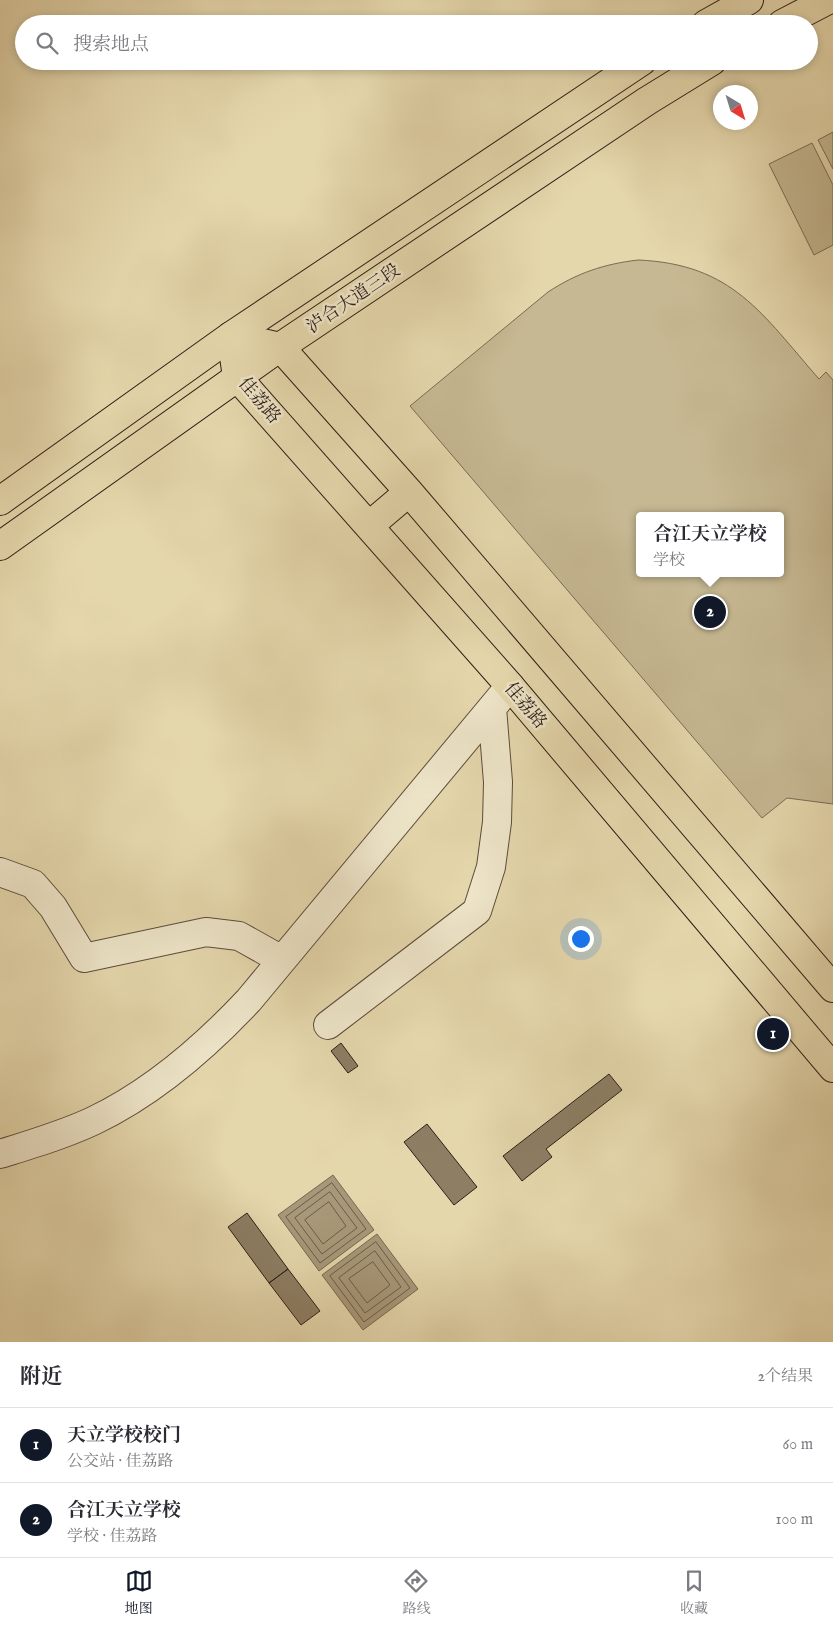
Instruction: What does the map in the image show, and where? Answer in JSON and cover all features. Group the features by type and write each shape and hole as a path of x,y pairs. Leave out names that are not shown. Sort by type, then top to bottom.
{"main road":[{"path":"722,15 749,0"},
{"path":"799,15 828,0"},
{"name":"泸合大道三段","path":"0,501 231,336 629,70"},
{"name":"泸合大道三段","path":"0,546 280,347 639,106 697,70"},
{"path":"399,224 419,254"},
{"path":"231,336 280,347 409,492 833,988"},
{"name":"佳荔路","path":"231,336 238,377 510,686 833,1068"},
{"path":"79,444 101,474"},
{"path":"370,525 409,492"}],"street":[{"path":"0,1154 51,1138 92,1121 147,1089 223,1027 282,960 510,686"},
{"path":"328,1025 477,911 491,867 497,822 498,782 492,708"},
{"path":"0,872 33,884 53,907 84,958 206,932 239,936 282,960"}],"shaded area":[{"path":"833,132 833,169 818,140"},
{"path":"812,143 833,185 833,245 814,255 769,164"},
{"path":"638,260 671,264 698,271 722,282 762,314 819,379 826,372 833,380 833,804 787,798 762,818 410,406 548,292 580,275 602,267"}],"water":[{"path":"333,1175 374,1230 319,1271 278,1215"},
{"path":"377,1234 418,1289 363,1330 322,1275"}],"building":[{"path":"341,1043 358,1066 348,1073 331,1051"},
{"path":"609,1074 622,1090 546,1149 552,1157 522,1181 503,1156"},
{"path":"427,1124 477,1187 454,1205 404,1142"},
{"path":"247,1213 288,1269 269,1283 228,1227"},
{"path":"288,1269 320,1311 301,1325 269,1283"}],"place":[{"name":"合江天立学校","path":"710,612"},
{"name":"天立学校校门","path":"773,1034"}]}
